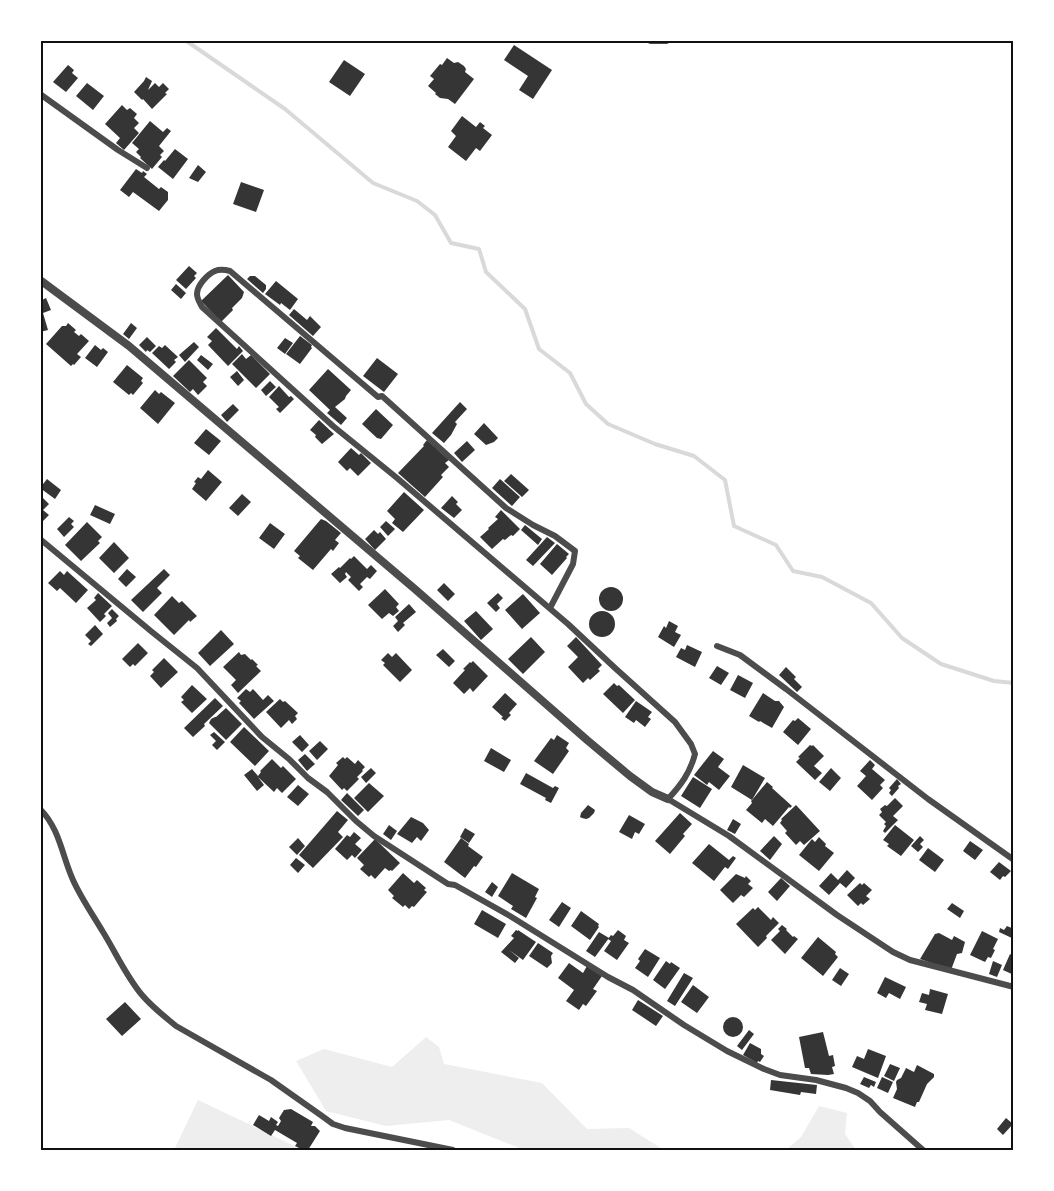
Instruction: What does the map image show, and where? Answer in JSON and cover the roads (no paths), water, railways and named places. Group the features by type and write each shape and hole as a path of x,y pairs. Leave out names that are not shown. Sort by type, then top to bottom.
{"street":[{"path":"651,40 666,40"},
{"path":"40,94 147,168"},
{"path":"550,608 573,564 575,551 555,536 496,501 382,396 378,397 230,271 215,271 199,286 197,298 202,308 333,426 550,608 675,722 691,744 695,754 687,777 668,799"},
{"path":"40,280 136,352 328,514 587,740 652,792 668,799 729,836 837,915 893,952 910,960 1014,987"},
{"path":"40,539 197,668 262,737 327,792 374,836 448,884 455,885 510,916 633,990 727,1051 780,1075 816,1080 858,1093 870,1101 923,1150"},
{"path":"717,646 740,655 928,799 1014,860"},
{"path":"40,809 54,828 72,878 120,964 141,994 176,1026 271,1080 333,1124 453,1150"}],"waterway":[{"path":"185,40 285,109 373,183 417,201 435,215 451,243 479,249 486,272 525,309 539,349 570,373 586,404 608,424 655,444 694,456 725,480 734,526 776,545 793,571 822,577 871,603 902,638 941,664 994,681 1014,683"}]}
